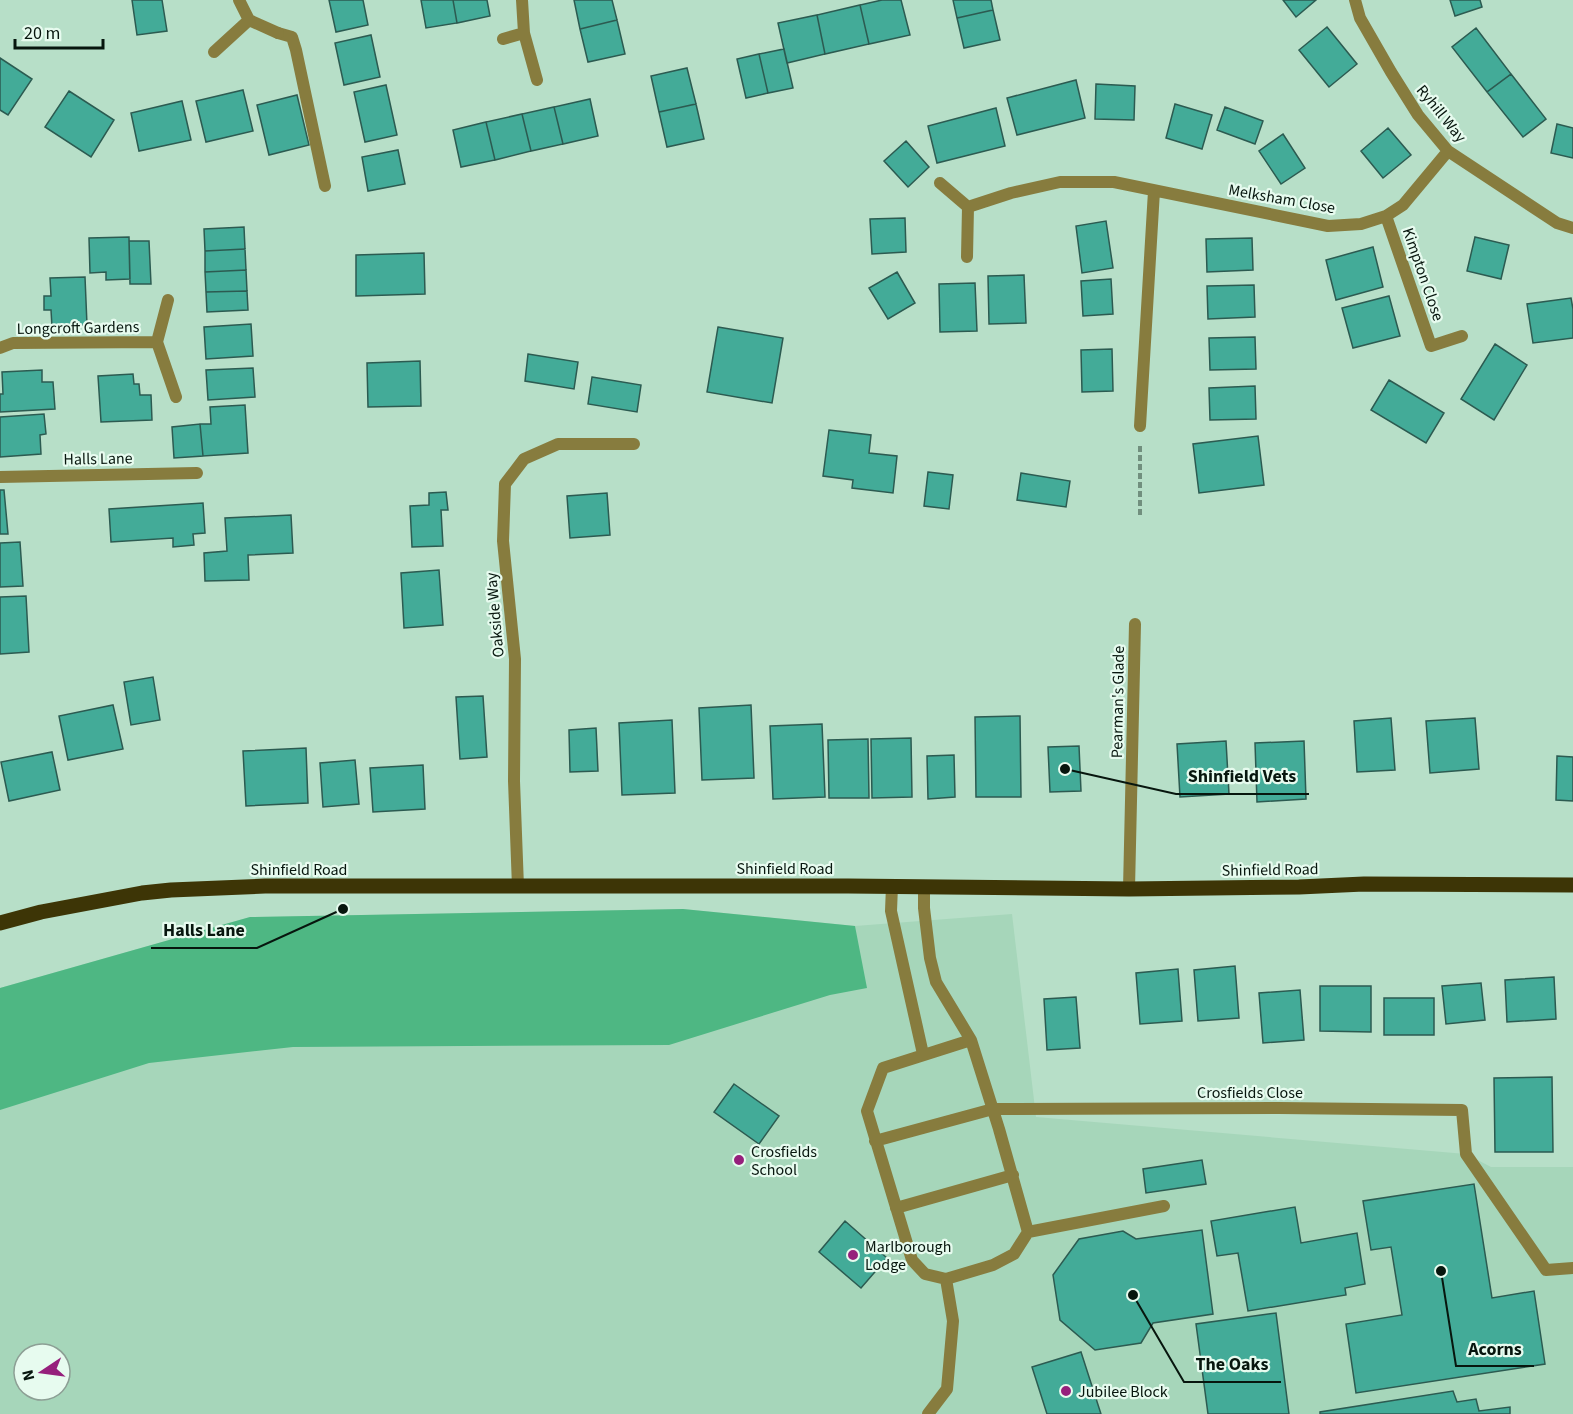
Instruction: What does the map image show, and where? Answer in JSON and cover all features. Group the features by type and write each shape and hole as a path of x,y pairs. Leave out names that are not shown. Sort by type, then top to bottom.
{"main road":[{"name":"Shinfield Road","path":"0,924 41,912 142,893 265,886 1130,888 1299,887 1364,884 1573,885"}],"street":[{"path":"239,0 249,20 292,37 325,186"},
{"path":"522,0 524,33 537,80"},
{"name":"Ryhill Way","path":"1355,0 1360,18 1391,72 1418,115 1448,151 1557,223 1573,228"},
{"path":"214,52 249,20"},
{"path":"503,39 524,33"},
{"name":"Melksham Close","path":"968,207 1011,193 1060,182 1114,182 1328,226 1361,224 1386,216 1403,205 1448,151"},
{"path":"940,183 968,207 967,257"},
{"path":"1140,426 1154,191"},
{"name":"Kimpton Close","path":"1386,216 1431,346 1462,336"},
{"name":"Longcroft Gardens","path":"168,300 157,342 176,397"},
{"name":"Longcroft Gardens","path":"0,348 13,343 157,342"},
{"name":"Oakside Way","path":"518,887 514,781 515,659 503,541 505,483 524,459 558,444 634,444"},
{"name":"Halls Lane","path":"0,477 197,472"},
{"name":"Pearman's Glade","path":"1130,888 1135,624"},
{"path":"892,886 891,911 923,1054"},
{"path":"924,887 930,958 936,982 971,1040 1013,1175 1028,1232"},
{"path":"971,1040 882,1068 867,1111 912,1260 925,1274 946,1279 993,1265 1014,1254 1028,1232 1164,1206"},
{"path":"875,1141 993,1108"},
{"name":"Crosfields Close","path":"993,1108 1462,1110 1466,1154 1546,1270 1573,1268"},
{"path":"896,1208 1013,1175"},
{"path":"928,1414 947,1389 953,1321 946,1279"}],"path":[{"path":"1140,426 1140,517"}],"shaded area":[{"name":"Crosfields School","path":"683,909 855,926 1012,914 1036,1117 1466,1154 1491,1167 1573,1167 1573,1414 0,1414 0,988 250,917"}],"green space":[{"path":"683,909 855,926 867,988 830,995 669,1045 293,1047 149,1063 0,1110 0,988 250,917"}],"building":[{"path":"132,0 162,0 167,31 137,35"},
{"path":"329,0 363,0 368,25 336,32"},
{"path":"421,0 453,0 457,23 426,28"},
{"path":"453,0 487,0 490,16 457,23"},
{"path":"574,0 612,0 617,20 580,29"},
{"path":"882,0 901,0 910,35 869,44 860,5"},
{"path":"953,0 991,0 993,10 957,18"},
{"path":"1283,0 1316,0 1296,17"},
{"path":"1450,0 1480,0 1482,7 1455,16"},
{"path":"860,5 869,44 825,54 817,15"},
{"path":"993,10 1000,40 964,48 957,18"},
{"path":"817,15 825,54 787,63 778,23"},
{"path":"617,20 625,54 588,62 580,29"},
{"path":"1327,27 1357,64 1329,87 1299,50"},
{"path":"1476,28 1511,74 1487,92 1452,47"},
{"path":"371,35 380,77 344,85 335,43"},
{"path":"784,49 793,88 768,93 759,54"},
{"path":"759,54 768,93 746,98 737,59"},
{"path":"0,58 32,79 8,115 0,110"},
{"path":"687,68 696,104 659,112 651,76"},
{"path":"1511,74 1546,119 1523,137 1487,92"},
{"path":"1076,80 1085,118 1017,135 1007,98"},
{"path":"1096,84 1135,86 1134,120 1095,119"},
{"path":"386,85 397,135 365,142 354,92"},
{"path":"243,90 253,131 206,142 196,101"},
{"path":"69,91 114,120 91,157 45,127"},
{"path":"297,95 309,145 269,155 257,105"},
{"path":"590,99 598,136 563,144 554,107"},
{"path":"182,101 191,140 139,151 131,113"},
{"path":"696,104 704,139 667,147 659,112"},
{"path":"1175,104 1212,115 1202,149 1166,138"},
{"path":"554,107 563,144 531,151 522,114"},
{"path":"1225,107 1263,121 1255,144 1217,130"},
{"path":"996,108 1005,146 937,163 928,126"},
{"path":"522,114 531,151 495,160 486,122"},
{"path":"486,122 495,160 461,167 453,130"},
{"path":"1557,124 1573,128 1573,158 1551,153"},
{"path":"1388,128 1411,155 1383,178 1361,151"},
{"path":"1283,134 1305,168 1281,184 1259,151"},
{"path":"906,141 929,167 908,187 884,161"},
{"path":"398,150 405,184 368,191 362,157"},
{"path":"905,218 906,252 872,254 870,219"},
{"path":"1106,221 1113,268 1082,273 1076,226"},
{"path":"244,227 245,249 205,251 204,229"},
{"path":"129,237 130,279 106,280 106,272 90,273 89,238"},
{"path":"1475,237 1509,245 1501,279 1467,271"},
{"path":"1252,238 1253,270 1207,272 1206,239"},
{"path":"129,241 149,241 151,284 130,284"},
{"path":"1373,247 1383,287 1336,300 1326,260"},
{"path":"245,249 246,270 205,272 205,251"},
{"path":"424,253 425,294 356,296 356,255"},
{"path":"246,270 247,291 206,292 205,272"},
{"path":"897,272 915,303 888,319 869,288"},
{"path":"1024,275 1026,323 989,324 988,276"},
{"path":"85,277 87,325 52,327 51,310 44,310 44,296 51,296 50,278"},
{"path":"1111,279 1113,314 1083,316 1081,281"},
{"path":"975,283 977,331 940,332 939,284"},
{"path":"1254,285 1255,317 1208,319 1207,286"},
{"path":"247,291 248,310 207,312 206,292"},
{"path":"1389,296 1400,336 1353,348 1342,308"},
{"path":"1571,298 1573,338 1533,343 1527,304"},
{"path":"251,324 253,356 206,359 204,327"},
{"path":"718,327 783,338 772,403 707,392"},
{"path":"1255,337 1256,369 1210,370 1209,338"},
{"path":"1495,344 1527,365 1494,420 1461,399"},
{"path":"1112,349 1113,391 1082,392 1081,350"},
{"path":"528,354 578,362 574,389 525,381"},
{"path":"420,361 421,406 368,407 367,363"},
{"path":"253,368 255,397 208,400 206,370"},
{"path":"42,370 42,382 53,382 55,409 0,412 0,394 3,394 2,372"},
{"path":"133,374 134,384 139,384 140,395 151,395 152,420 101,422 98,376"},
{"path":"592,377 641,385 637,412 588,404"},
{"path":"1389,380 1444,413 1426,443 1371,410"},
{"path":"1255,386 1256,419 1210,420 1209,388"},
{"path":"245,405 248,453 203,456 200,424 211,424 210,407"},
{"path":"44,414 46,434 40,435 41,454 0,457 0,417"},
{"path":"200,424 203,456 174,458 172,427"},
{"path":"829,430 871,435 869,453 897,456 893,493 852,488 853,480 823,476"},
{"path":"1258,436 1264,485 1199,493 1193,444"},
{"path":"928,472 953,475 949,509 924,506"},
{"path":"1021,473 1070,481 1066,507 1017,500"},
{"path":"0,490 4,490 8,534 0,534"},
{"path":"446,492 448,510 441,510 443,546 412,547 410,506 429,505 429,493"},
{"path":"607,493 610,535 570,538 567,496"},
{"path":"203,503 205,533 193,534 194,545 173,547 173,538 111,542 109,509"},
{"path":"291,515 293,553 248,555 249,580 205,581 204,553 227,551 225,518"},
{"path":"20,542 23,586 0,587 0,543"},
{"path":"439,570 443,625 404,628 401,573"},
{"path":"26,596 29,652 0,654 0,597"},
{"path":"153,677 160,720 131,725 124,682"},
{"path":"483,696 487,757 460,759 456,697"},
{"path":"113,705 123,749 68,760 59,716"},
{"path":"751,705 754,778 702,780 699,708"},
{"path":"1020,716 1021,797 976,797 975,717"},
{"path":"1391,718 1395,770 1357,772 1354,721"},
{"path":"1475,718 1479,769 1430,773 1426,721"},
{"path":"672,720 675,793 622,795 619,723"},
{"path":"822,724 825,797 773,799 770,726"},
{"path":"596,728 598,771 570,772 569,730"},
{"path":"911,738 912,797 872,798 871,739"},
{"path":"868,739 869,798 829,798 828,740"},
{"path":"1226,741 1229,794 1180,797 1177,744"},
{"path":"1304,741 1306,799 1257,802 1255,743"},
{"path":"1079,746 1081,791 1050,792 1048,747"},
{"path":"306,748 308,803 246,806 243,751"},
{"path":"52,752 60,790 9,801 1,762"},
{"path":"954,755 955,797 928,799 927,756"},
{"path":"1557,756 1573,757 1573,801 1556,800"},
{"path":"355,760 359,804 323,807 320,763"},
{"path":"423,765 425,809 373,812 370,768"},
{"path":"1235,966 1239,1018 1198,1021 1194,970"},
{"path":"1178,969 1182,1021 1140,1024 1136,973"},
{"path":"1554,977 1556,1019 1507,1022 1505,980"},
{"path":"1481,983 1485,1020 1446,1024 1442,986"},
{"path":"1320,986 1371,986 1371,1032 1320,1031"},
{"path":"1300,990 1304,1040 1263,1043 1259,993"},
{"path":"1076,997 1080,1048 1047,1050 1044,999"},
{"path":"1384,998 1434,998 1434,1035 1384,1035"},
{"path":"1552,1077 1553,1152 1495,1152 1494,1078"},
{"path":"734,1084 779,1116 759,1144 714,1112"},
{"path":"1202,1160 1206,1184 1146,1193 1143,1169"},
{"path":"1474,1184 1492,1298 1534,1291 1545,1364 1356,1393 1346,1324 1402,1315 1391,1247 1371,1250 1363,1201"},
{"path":"1295,1207 1301,1243 1357,1233 1365,1284 1345,1288 1346,1295 1248,1311 1238,1253 1217,1256 1211,1221"},
{"name":"Marlborough Lodge","path":"845,1221 887,1258 861,1288 819,1252"},
{"path":"1202,1230 1213,1314 1153,1323 1141,1343 1095,1350 1060,1320 1053,1275 1079,1239 1123,1231 1136,1239"},
{"path":"1276,1313 1289,1414 1208,1414 1196,1324"},
{"name":"Jubilee Block","path":"1081,1352 1101,1414 1047,1414 1032,1367"},
{"path":"1453,1391 1457,1402 1476,1399 1479,1411 1510,1407 1510,1414 1320,1414 1320,1412"}],"place":[{"name":"Shinfield Vets","path":"1065,769"},
{"name":"Halls Lane","path":"343,909"},
{"name":"Crosfields School","path":"739,1160"},
{"name":"Marlborough Lodge","path":"853,1255"},
{"name":"Acorns","path":"1441,1271"},
{"name":"The Oaks","path":"1133,1295"},
{"name":"Jubilee Block","path":"1066,1391"}]}
